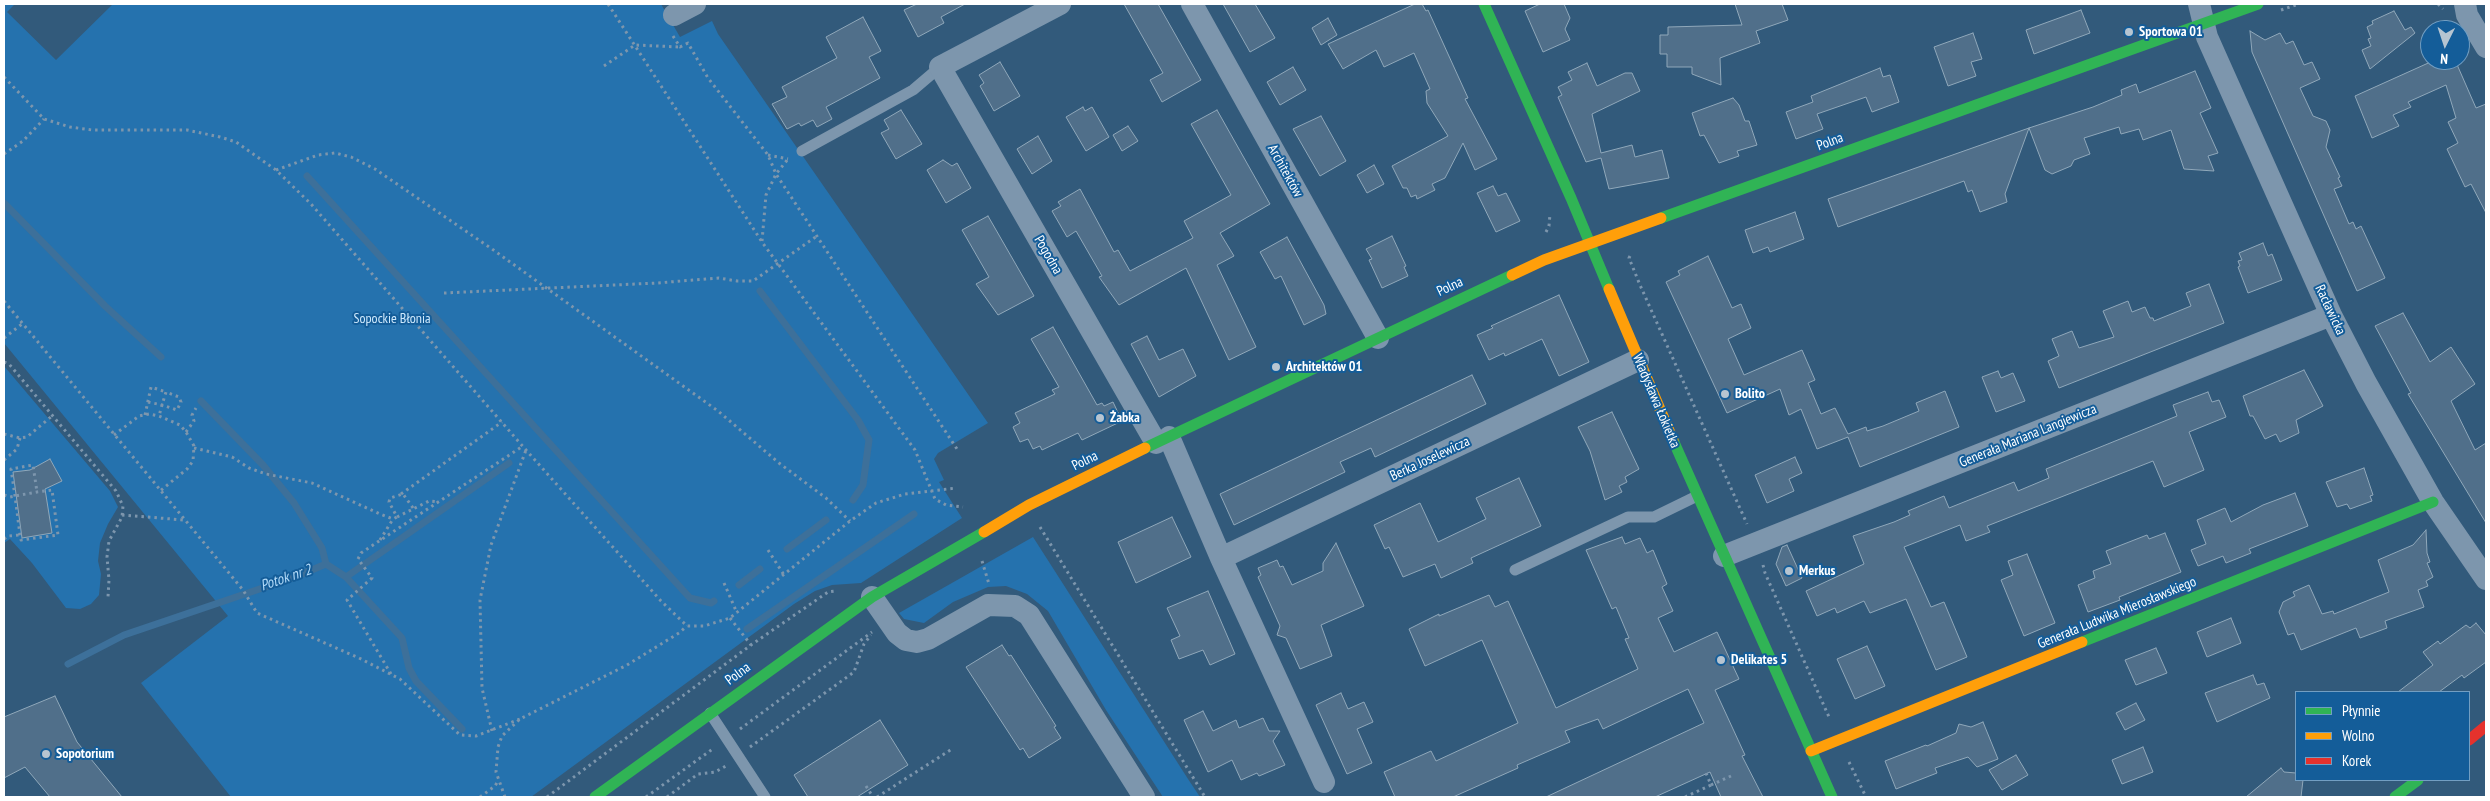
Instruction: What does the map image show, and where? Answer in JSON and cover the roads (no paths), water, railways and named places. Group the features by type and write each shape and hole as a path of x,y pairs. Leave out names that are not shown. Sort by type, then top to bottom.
{"street":[{"path":"672,24 695,4"},
{"path":"940,67 1060,4"},
{"name":"Architektów","path":"1192,4 1378,338"},
{"name":"Władysława Łokietka","path":"1484,4 1590,243 1697,496 1832,797"},
{"name":"Polna","path":"594,797 872,597 1021,510 1162,440 1544,260 2202,14 2258,4"},
{"path":"2465,4 2467,15 2486,47"},
{"name":"Racławicka","path":"2202,14 2208,37 2331,316 2366,383 2433,502 2486,579"},
{"name":"Pogodna","path":"940,67 1162,440"},
{"name":"Generała Mariana Langiewicza","path":"1724,556 2331,316"},
{"name":"Berka Joselewicza","path":"1221,558 1638,360"},
{"path":"1162,440 1221,558 1324,782"},
{"name":"Generała Ludwika Mierosławskiego","path":"1811,751 2433,502"},
{"path":"872,597 897,633 906,640 916,642 928,639 978,609 995,604 1015,606 1029,615 1144,797"},
{"path":"2470,739 2486,726"},
{"path":"2395,797 2417,781"}],"lane":[{"path":"802,151 913,90 940,67"},
{"path":"1515,570 1628,517 1654,517 1697,496"},
{"path":"710,712 764,797"}],"waterway":[{"path":"307,176 690,598 711,603 714,601"},
{"path":"4,203 105,306 161,357"},
{"path":"760,291 858,420 869,440 863,485 853,500"},
{"path":"201,401 263,465 294,503 322,548 326,564"},
{"name":"Potok nr 2","path":"68,664 124,635 295,577 326,564 346,577 509,463"},
{"path":"747,629 914,514"},
{"path":"787,549 826,520"},
{"path":"739,585 760,569"},
{"path":"346,577 402,638 409,668 416,681 462,729"}],"place":[{"name":"Sportowa 01","path":"2129,32"},
{"name":"Architektów 01","path":"1276,367"},
{"name":"Bolito","path":"1725,394"},
{"name":"Żabka","path":"1100,418"},
{"name":"Merkus","path":"1789,571"},
{"name":"Delikates 5","path":"1721,660"},
{"name":"Sopotorium","path":"46,754"}],"park label":[{"name":"Sopockie Błonia","path":"392,319"}]}
